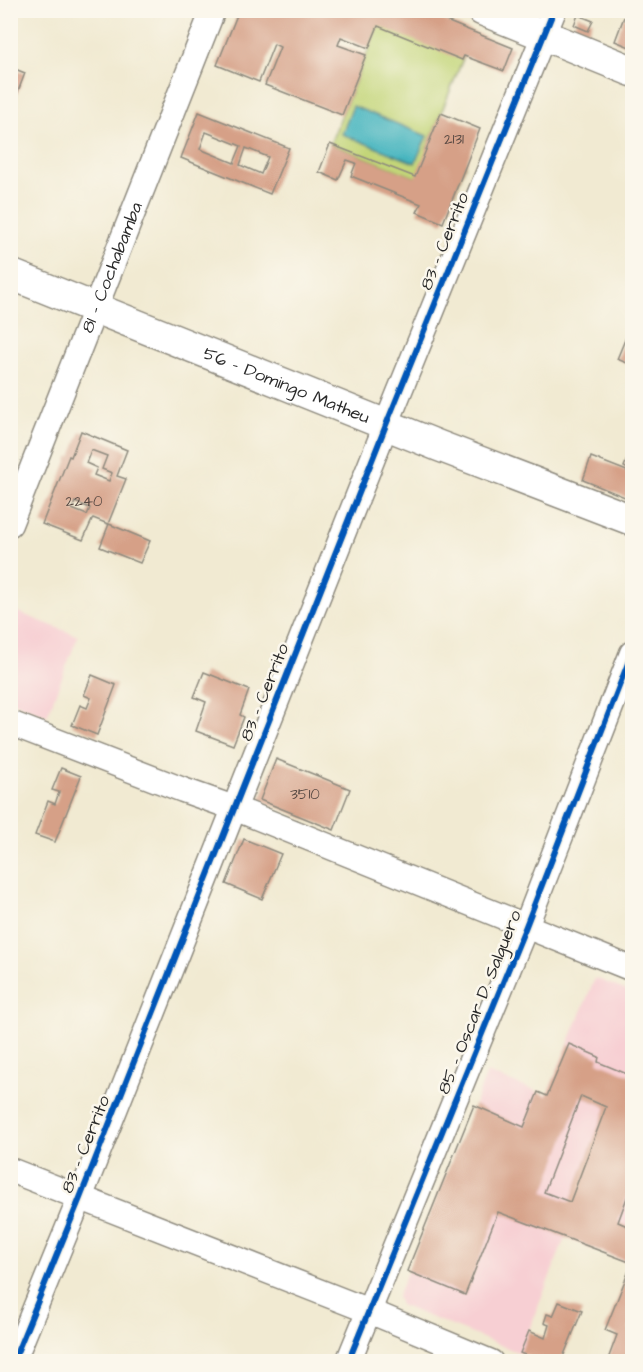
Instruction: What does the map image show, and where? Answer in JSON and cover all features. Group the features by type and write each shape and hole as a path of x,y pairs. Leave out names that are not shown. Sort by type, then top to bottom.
{"street":[{"name":"81 - Cochabamba","path":"10,524 213,10"},
{"path":"482,10 549,23 633,71"},
{"name":"83 - Cerrito","path":"14,1362 386,425 549,23"},
{"name":"56 - Domingo Matheu","path":"10,274 386,425 633,520"},
{"name":"85 - Oscar D. Salguero","path":"348,1362 526,926 633,653"},
{"path":"10,723 234,808 633,969"},
{"path":"10,1170 369,1311 491,1362"}],"shaded area":[{"path":"10,609 78,636 47,716 11,701"},
{"path":"595,978 632,993 632,1264 565,1238 520,1353 400,1305 397,1297 487,1073 547,1095"}],"green space":[{"path":"384,11 464,56 427,148 466,164 455,193 330,144"}],"water":[{"path":"353,106 427,136 415,163 342,134"}],"building":[{"path":"239,10 419,10 513,48 504,71 464,56 462,60 378,26 369,48 341,37 338,45 366,55 342,115 265,85 280,47 274,44 259,82 217,65"},
{"path":"631,10 632,48 615,41 624,17 628,18"},
{"path":"578,15 593,21 588,31 574,25"},
{"path":"10,67 25,73 11,110 10,110"},
{"path":"199,112 289,148 270,194 181,158","holes":["206,132 241,146 234,163 200,149","246,148 268,157 261,174 240,165"]},
{"path":"441,113 480,129 443,223 417,212 421,204 351,176 356,163 347,160 338,180 319,172 330,144 415,177"},
{"path":"629,330 632,331 632,365 617,359"},
{"path":"81,431 127,450 117,476 126,479 108,524 93,518 83,540 42,524 69,456 71,457","holes":["91,450 107,456 102,469 112,473 109,481 94,475 97,468 86,463","75,502 90,508 87,515 72,509"]},
{"path":"632,446 632,471 624,467"},
{"path":"591,457 632,473 632,500 583,480"},
{"path":"109,524 150,541 140,563 100,547"},
{"path":"204,672 249,690 240,715 244,717 233,745 196,731 206,702 194,697"},
{"path":"92,675 116,685 97,735 72,725 80,705 87,708 91,698 84,695"},
{"path":"276,759 350,789 334,830 260,800"},
{"path":"61,768 81,776 55,842 35,835 48,801 55,804 59,792 52,790"},
{"path":"244,839 281,854 262,899 226,884"},
{"path":"569,1044 599,1057 598,1062 632,1076 632,1184 618,1222 632,1228 632,1263 498,1212 465,1295 407,1271 474,1105 524,1127 538,1092 547,1096","holes":["581,1096 606,1107 570,1202 544,1192"]},
{"path":"632,1263 632,1321 629,1329 632,1330 632,1362 607,1362 617,1335 605,1330"},
{"path":"559,1302 582,1311 561,1362 542,1362 520,1353 529,1331 545,1338 549,1325 544,1323 547,1314 553,1316"}],"cycle path":[{"path":"13,1362 554,10"},
{"path":"348,1362 526,926 632,653"}]}
